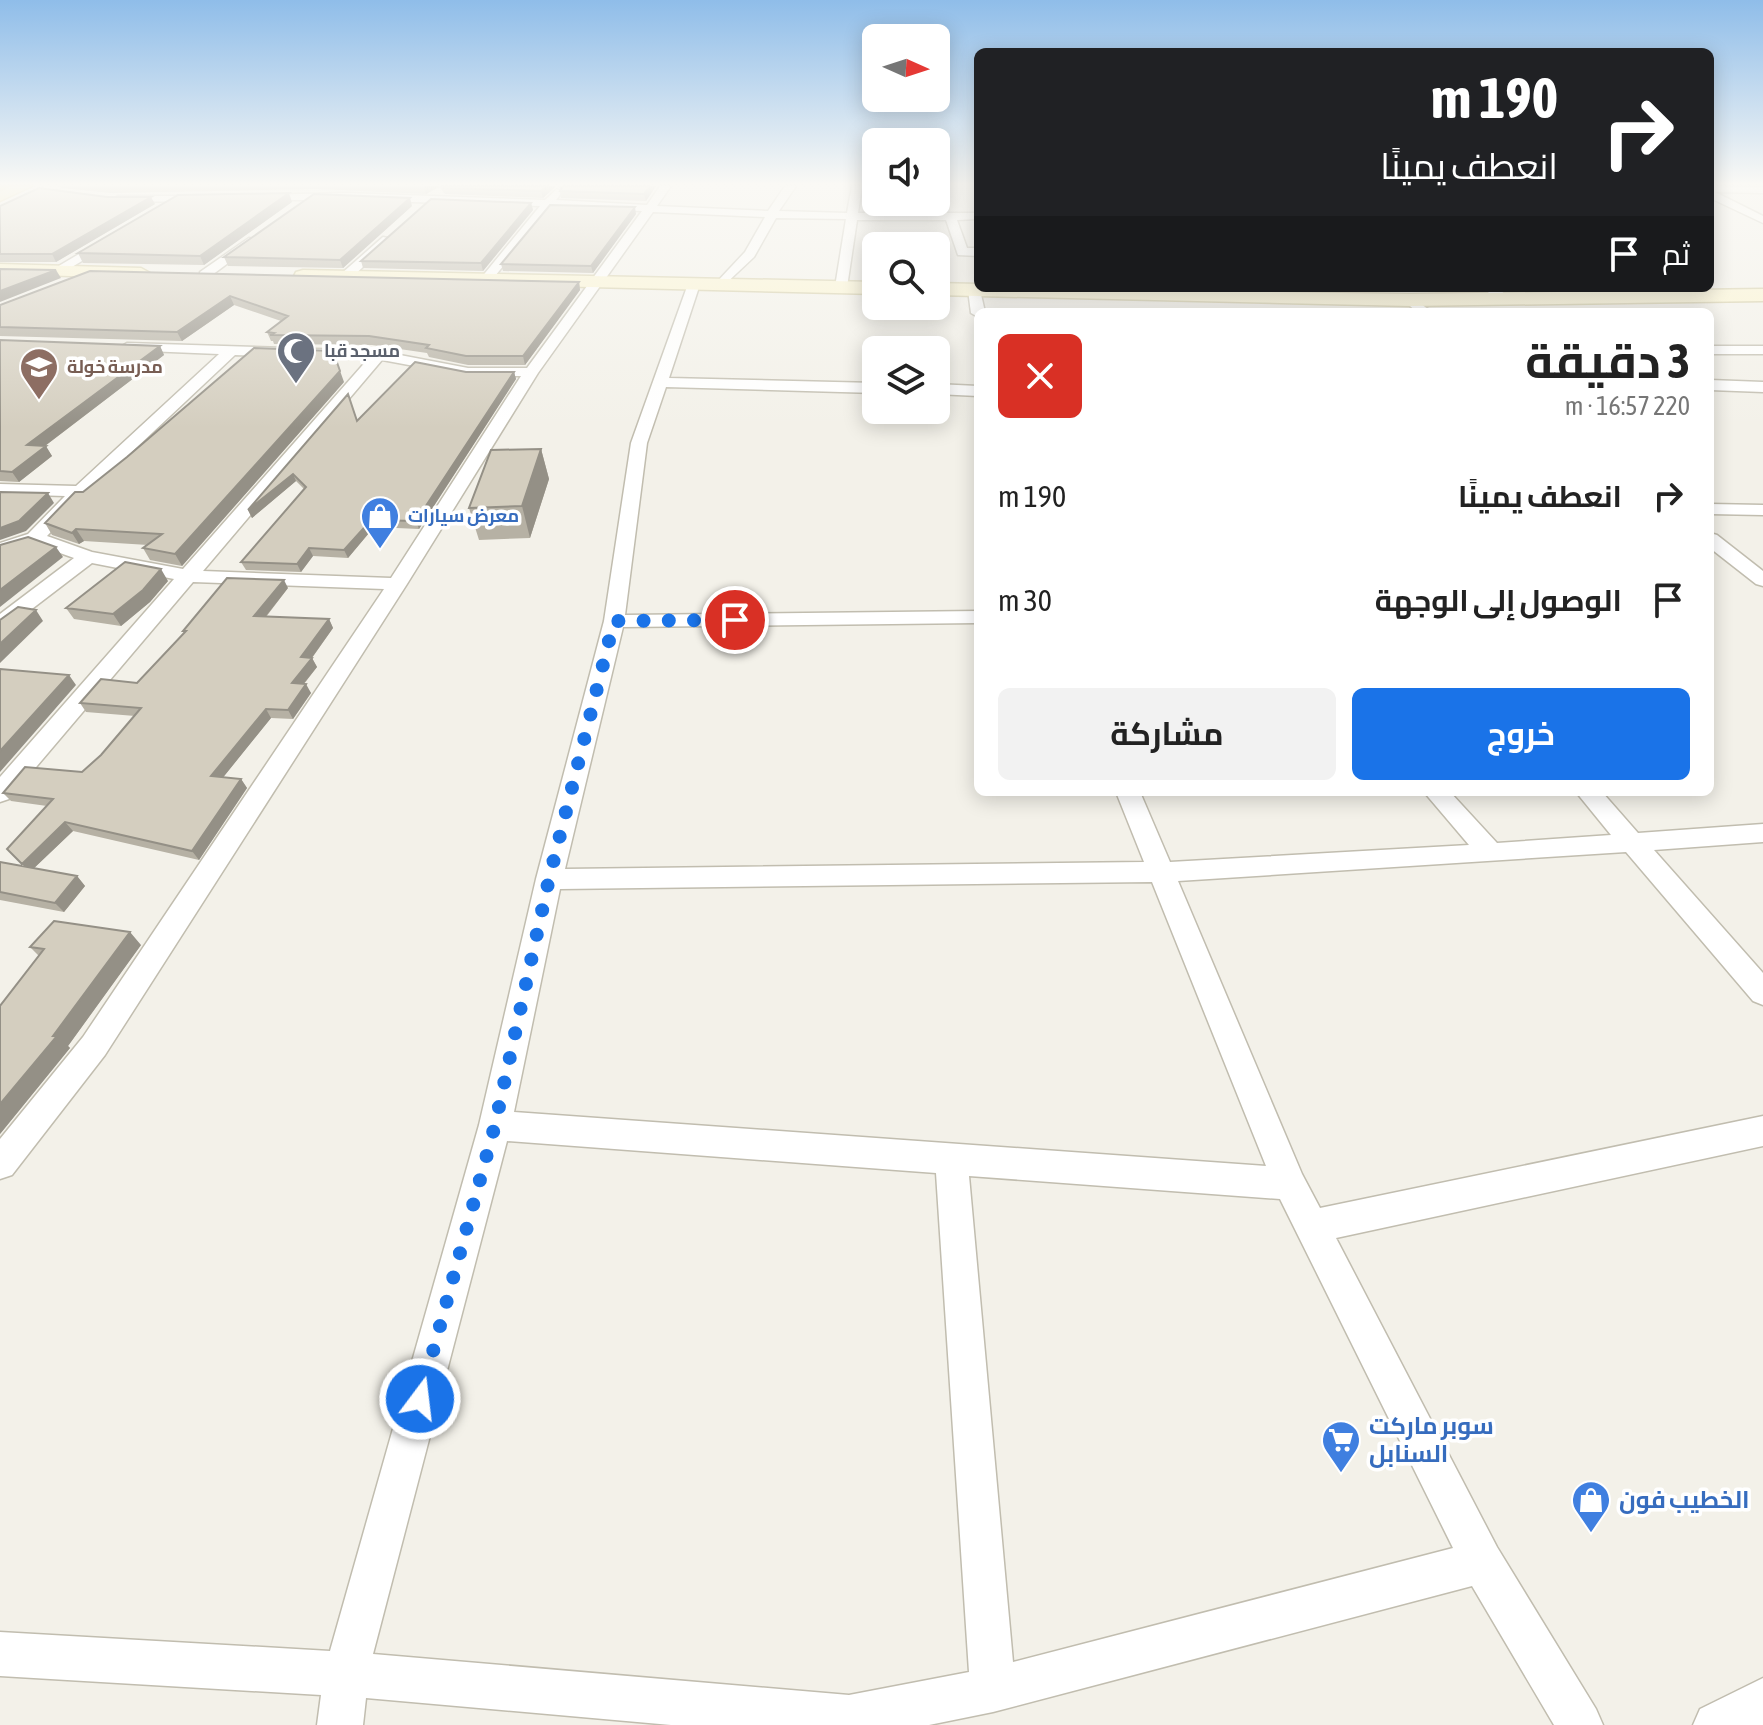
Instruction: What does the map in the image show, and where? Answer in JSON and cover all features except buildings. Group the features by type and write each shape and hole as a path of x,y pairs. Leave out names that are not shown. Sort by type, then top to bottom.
{"street":[{"path":"57,279 74,266"},
{"path":"197,275 210,266"},
{"path":"345,277 357,266"},
{"path":"487,278 496,266"},
{"path":"0,1164 94,1046 397,584 531,372 606,266"},
{"path":"340,1725 346,1674 495,1125 549,879 614,621 639,443 661,382 708,284 732,266"},
{"path":"841,287 844,266"},
{"path":"0,269 57,279 98,272 159,274"},
{"path":"197,275 236,275"},
{"path":"283,276 862,288"},
{"path":"950,289 974,290"},
{"path":"1221,292 1418,306 1497,294 1695,292 1761,297"},
{"path":"112,347 379,355 468,372 531,372"},
{"path":"0,549 35,538 80,491 232,350"},
{"path":"1714,350 1763,350"},
{"path":"0,793 379,355"},
{"path":"661,382 862,388"},
{"path":"1714,385 1763,387"},
{"path":"950,390 974,391"},
{"path":"0,489 80,491"},
{"path":"1714,509 1763,510"},
{"path":"35,538 88,557 188,576 397,584"},
{"path":"1714,542 1763,580"},
{"path":"0,624 88,557"},
{"path":"614,621 974,617"},
{"path":"1130,796 1290,1184 1482,1562 1580,1725"},
{"path":"1440,796 1491,853"},
{"path":"1591,796 1763,993"},
{"path":"549,879 1159,872 1491,853 1763,833"},
{"path":"495,1125 1290,1184"},
{"path":"1313,1226 1763,1131"},
{"path":"951,1158 993,1690"},
{"path":"0,1654 346,1674 849,1721 993,1690 1482,1562"},
{"path":"1716,1725 1763,1701"}],"place":[{"name":"مسجد قبا","path":"296,385"},
{"name":"مدرسة خولة","path":"39,401"},
{"name":"معرض سيارات","path":"380,550"},
{"name":"سوبر ماركت السنابل","path":"1341,1474"},
{"name":"الخطيب فون","path":"1591,1534"}],"route":[{"path":"420,1399 495,1125 549,879 614,621 735,620"}]}
